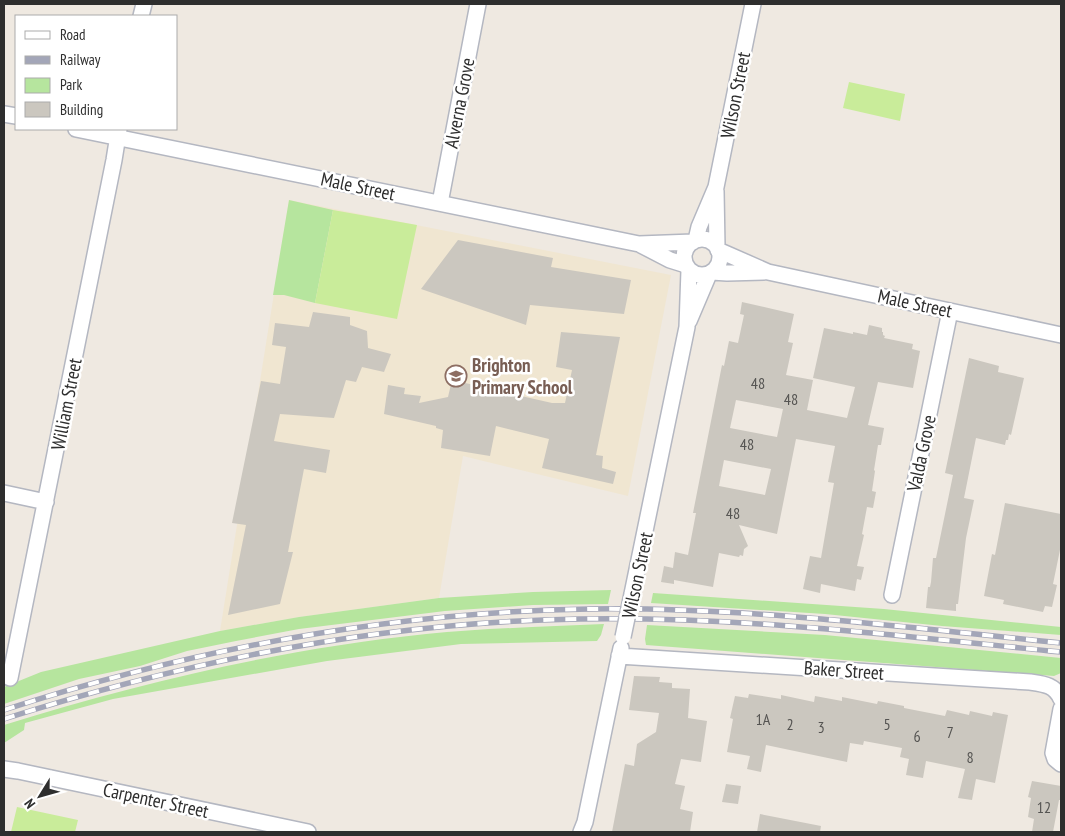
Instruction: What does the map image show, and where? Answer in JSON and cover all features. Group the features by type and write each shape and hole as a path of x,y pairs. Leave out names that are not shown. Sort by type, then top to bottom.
{"street":[{"name":"Alverna Grove","path":"440,203 478,4"},
{"name":"Wilson Street","path":"695,241 716,187 753,4"},
{"name":"Male Street","path":"86,130 118,133 639,244 695,241"},
{"name":"William Street","path":"10,678 118,133"},
{"name":"Wilson Street","path":"716,187 718,248"},
{"path":"708,240 718,248 719,262 711,273 698,275 688,268 684,255 689,245 695,241 708,240"},
{"name":"Male Street","path":"639,244 688,268"},
{"name":"Male Street","path":"718,248 768,272"},
{"name":"Wilson Street","path":"584,829 687,327 688,268"},
{"name":"Male Street","path":"711,273 768,272 1061,335"},
{"name":"Wilson Street","path":"687,327 711,273"},
{"name":"Valda Grove","path":"892,595 950,311"},
{"path":"4,493 46,502"},
{"name":"Baker Street","path":"619,656 1030,682 1049,686 1055,690 1061,699"},
{"path":"1058,760 1053,750 1061,709"},
{"name":"Carpenter Street","path":"4,769 281,829 308,832"}],"shaded area":[{"name":"Brighton Primary School","path":"289,200 671,275 628,496 463,456 439,598 299,617 220,631"}],"green space":[{"path":"849,82 905,94 900,121 843,108"},
{"path":"289,200 333,210 315,303 284,295 273,295"},
{"path":"333,210 417,225 397,319 315,303"},
{"path":"611,590 608,604 533,605 445,611 299,629 187,651 140,666 79,679 4,704 4,687 41,672 220,631 299,617 439,598 533,592"},
{"path":"653,593 884,609 1061,627 1061,635 942,626 825,614 651,603"},
{"path":"604,624 597,641 461,644 327,661 113,699 25,723 24,730 4,743 4,725 160,681 266,658 372,640 426,634"},
{"path":"647,625 825,635 1061,658 1061,673 1054,676 646,645"},
{"path":"17,807 78,820 75,832 11,832"}],"building":[{"path":"458,240 553,258 551,267 631,280 624,314 530,305 526,325 421,289"},
{"path":"742,302 794,314 788,342 793,343 786,375 813,380 807,410 847,418 855,387 813,378 824,328 867,335 869,325 882,328 884,338 913,344 912,349 920,351 913,388 878,382 868,425 884,428 881,445 878,445 874,470 872,491 876,492 873,508 867,507 862,534 864,535 857,566 864,567 861,580 857,579 855,591 821,584 820,593 803,589 810,556 821,558 834,483 828,482 835,446 796,439 777,534 739,525 748,546 744,549 743,556 740,555 739,557 719,553 713,587 674,580 674,584 661,582 664,566 673,568 675,552 688,555 696,513 693,513 722,365 724,366 729,341 738,343 744,315 740,314","holes":["736,400 783,409 777,437 730,428","724,460 771,469 765,495 719,486"]},
{"path":"313,312 350,317 350,325 367,331 368,348 391,354 384,372 362,367 356,382 346,380 334,418 280,414 274,441 330,450 326,473 304,469 288,552 293,552 280,604 228,615 246,525 232,523 261,381 280,384 286,347 272,345 275,323 309,327"},
{"path":"561,332 620,337 596,455 603,456 602,468 616,472 613,484 542,468 549,439 496,426 490,456 441,448 443,430 436,428 436,426 384,414 388,385 405,388 404,394 421,396 419,403 448,397 452,380 552,403 565,403 572,370 556,367"},
{"path":"969,358 999,366 998,372 1024,378 1011,435 1009,434 1005,445 976,438 964,498 974,500 966,538 956,611 926,608 933,558 936,558 953,475 945,473"},
{"path":"1005,503 1061,514 1061,545 1053,584 1057,585 1052,607 1045,606 1043,612 1003,604 1004,600 984,596 992,554 995,555"},
{"path":"634,676 660,677 659,682 672,683 672,688 690,689 688,718 707,721 701,762 681,759 675,784 685,786 680,809 693,812 690,832 612,832 625,764 634,766 637,744 656,732 659,713 629,710"},
{"path":"749,694 781,699 781,695 814,702 815,696 842,701 842,697 877,704 878,701 945,716 947,710 969,715 970,711 992,716 993,712 1008,715 995,783 976,779 972,800 958,798 965,769 926,761 923,778 906,775 909,759 900,757 902,748 864,741 863,745 850,743 847,762 766,745 761,772 747,769 750,756 727,752 733,719 730,718 735,696 748,698"},
{"path":"1032,781 1061,786 1061,800 1059,800 1053,832 1032,832 1034,819 1028,817 1031,798 1028,797"},
{"path":"726,784 741,786 738,804 722,802"},
{"path":"760,814 821,826 820,832 757,832"}],"railway":[{"path":"4,710 75,688 220,652 367,626 441,617 515,612 590,609 708,611 826,619 1061,643"},
{"path":"4,719 145,679 216,662 288,648 360,636 506,622 639,619 760,624 820,628 1061,652"}],"place":[{"name":"Brighton Primary School","path":"456,376"}]}
